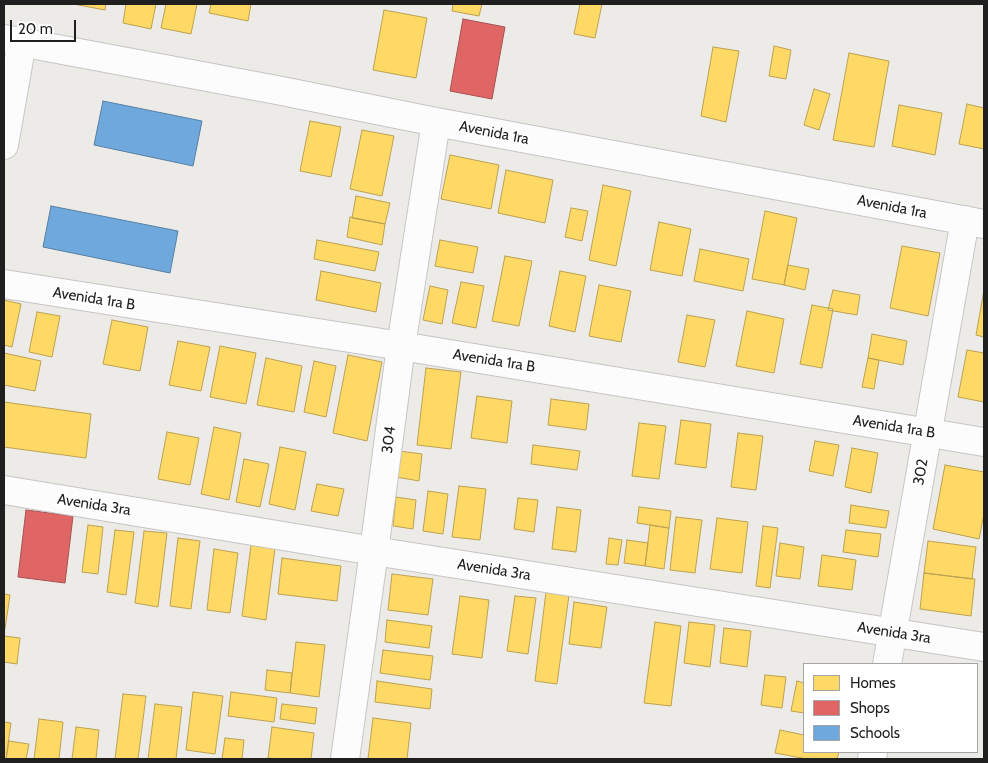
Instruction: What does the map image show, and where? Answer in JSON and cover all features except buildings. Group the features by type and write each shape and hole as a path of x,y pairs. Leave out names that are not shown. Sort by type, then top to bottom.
{"street":[{"name":"Avenida 1ra","path":"13,41 975,222"},
{"path":"4,145 13,41"},
{"name":"304","path":"345,759 401,346 436,122"},
{"name":"302","path":"887,663 928,433 975,222"},
{"name":"Avenida 1ra B","path":"4,284 401,346 984,442"},
{"name":"Avenida 3ra","path":"4,490 374,551 984,647"}]}
